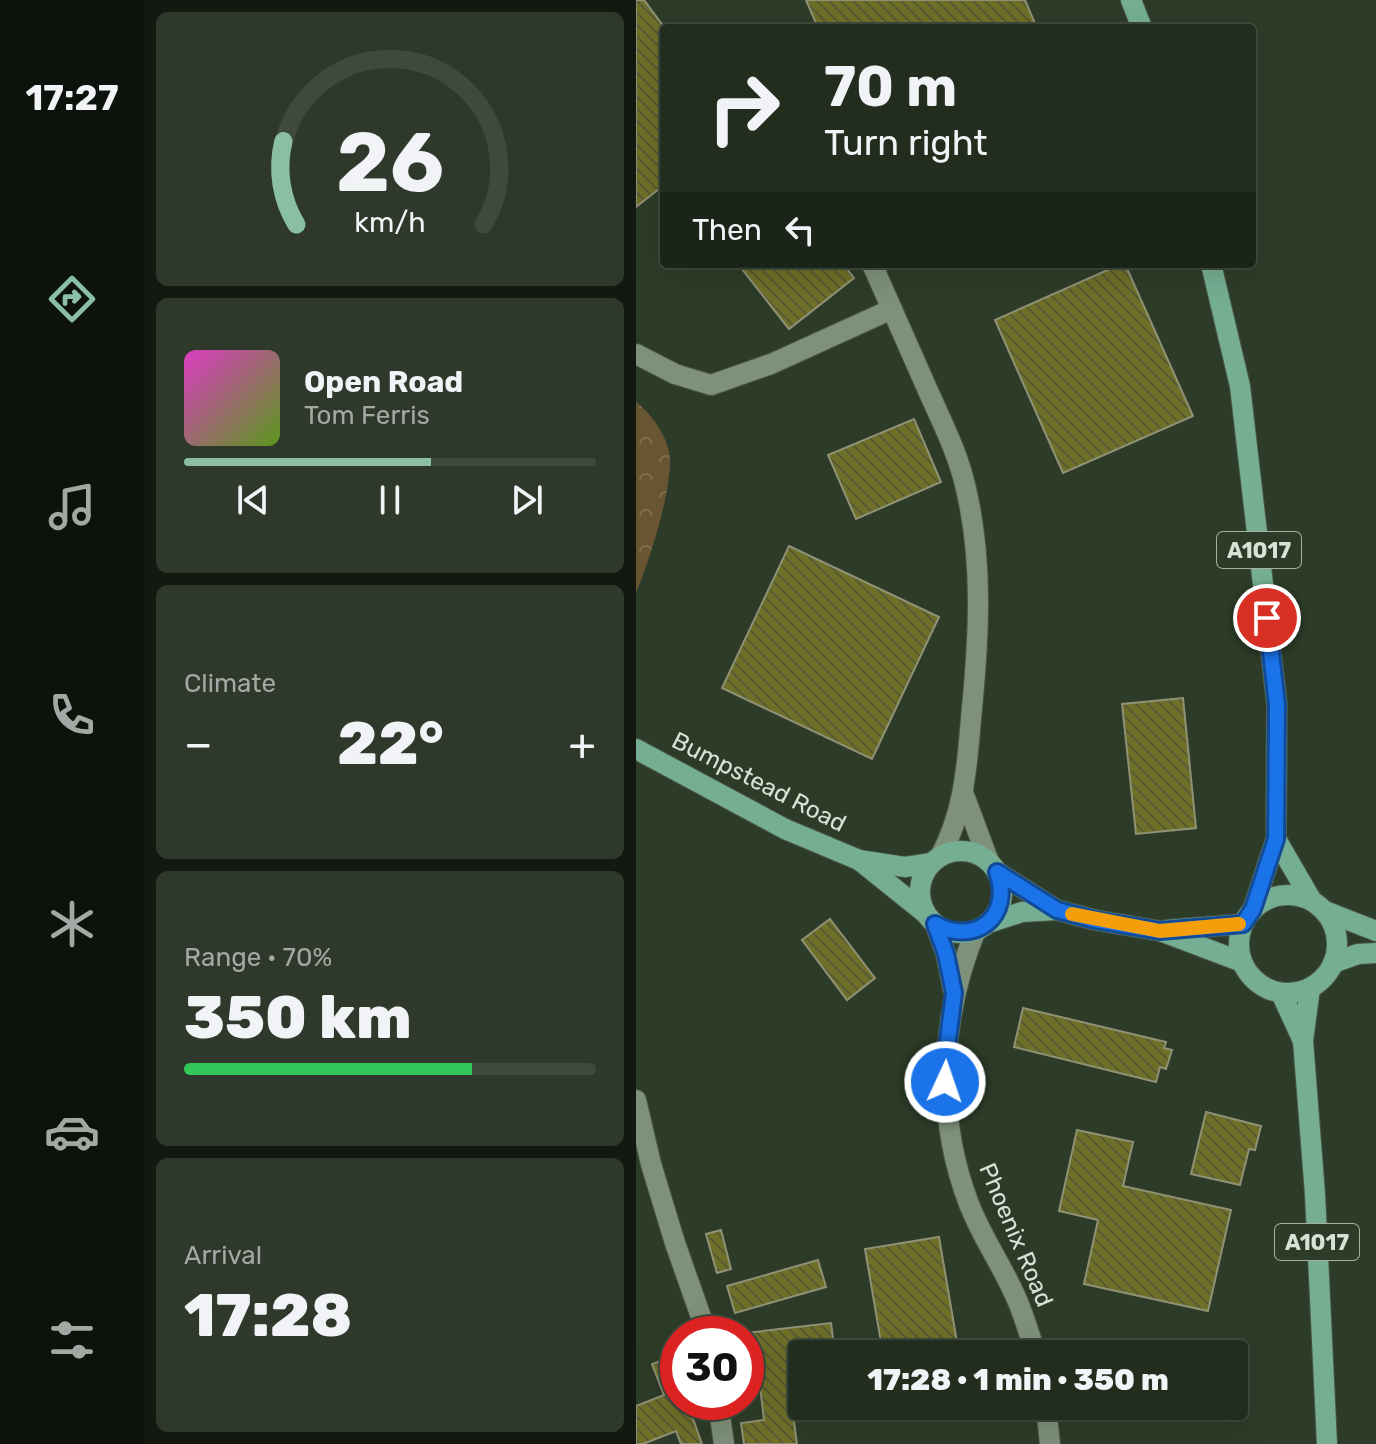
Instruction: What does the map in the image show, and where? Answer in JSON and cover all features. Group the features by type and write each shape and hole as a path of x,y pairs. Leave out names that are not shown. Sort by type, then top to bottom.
{"main road":[{"path":"1131,0 1140,24"},
{"name":"A1017","path":"1212,268 1240,386 1277,705 1276,839 1248,916"},
{"name":"Bumpstead Road","path":"636,749 785,829 859,860 905,867 936,859"},
{"path":"1276,839 1318,906 1335,929 1337,946 1333,963 1324,978 1310,988 1281,993 1264,987 1251,977 1242,962 1239,940 1248,916 1267,899 1278,895 1295,895 1318,906 1376,931"},
{"path":"1057,910 978,854 965,851 936,859 920,884 920,899 930,918 947,931 962,933 1022,912 1057,910 1160,931 1242,962"},
{"name":"Bumpstead Road","path":"859,860 930,918"},
{"path":"982,926 997,911 1001,898 1001,885 993,867"},
{"path":"1160,931 1248,916"},
{"path":"1333,963 1358,954 1376,953"},
{"name":"A1017","path":"1310,988 1303,1041 1315,1194 1327,1444"},
{"name":"A1017","path":"1281,993 1303,1041"}],"street":[{"path":"874,268 951,443 966,489 979,592 978,646 964,795 953,833 936,859"},
{"path":"636,354 675,374 711,385 771,364 892,309"},
{"path":"964,795 993,867"},
{"name":"Phoenix Road","path":"930,918 946,954 954,993"},
{"name":"Phoenix Road","path":"982,926 954,993 946,1068 951,1143 969,1204 1018,1302 1031,1340"},
{"path":"636,1100 667,1217 701,1316"},
{"path":"721,1420 724,1444"},
{"path":"1047,1420 1050,1444"}],"green space":[{"path":"636,402 659,428 670,460 663,509 636,593"}],"building":[{"path":"636,0 644,0 662,24 660,188 636,207"},
{"path":"806,0 1025,0 1035,24 816,24"},
{"path":"741,268 846,268 854,278 789,329"},
{"path":"1112,268 1127,268 1193,416 1063,473 995,320"},
{"path":"914,419 941,482 856,519 828,455"},
{"path":"789,546 939,617 872,759 722,688"},
{"path":"1183,698 1196,828 1136,834 1122,704"},
{"path":"830,919 875,978 847,1000 802,940"},
{"path":"1023,1008 1166,1042 1164,1048 1172,1050 1166,1069 1160,1067 1156,1082 1014,1047"},
{"path":"1206,1112 1261,1126 1255,1150 1249,1149 1240,1185 1191,1174"},
{"path":"1077,1130 1133,1142 1123,1186 1231,1210 1208,1311 1084,1284 1098,1220 1059,1211"},
{"path":"721,1230 731,1269 717,1273 706,1234"},
{"path":"939,1237 957,1340 881,1340 865,1249"},
{"path":"818,1260 826,1287 735,1313 727,1286"},
{"path":"831,1323 833,1340 788,1340 788,1420 794,1420 797,1444 744,1444 741,1423 764,1420 764,1331"},
{"path":"660,1361 660,1385 652,1364"},
{"path":"660,1397 660,1420 693,1420 702,1444 681,1444 676,1431 636,1444 636,1406"}],"slow traffic":[{"path":"1072,914 1160,931 1239,924"}],"route":[{"path":"945,1082 954,993 946,954 935,924 947,931 962,933 988,923 997,911 1001,898 997,872 1057,910 1095,920 1160,931 1243,924 1253,909 1276,839 1277,705 1267,618"}]}
